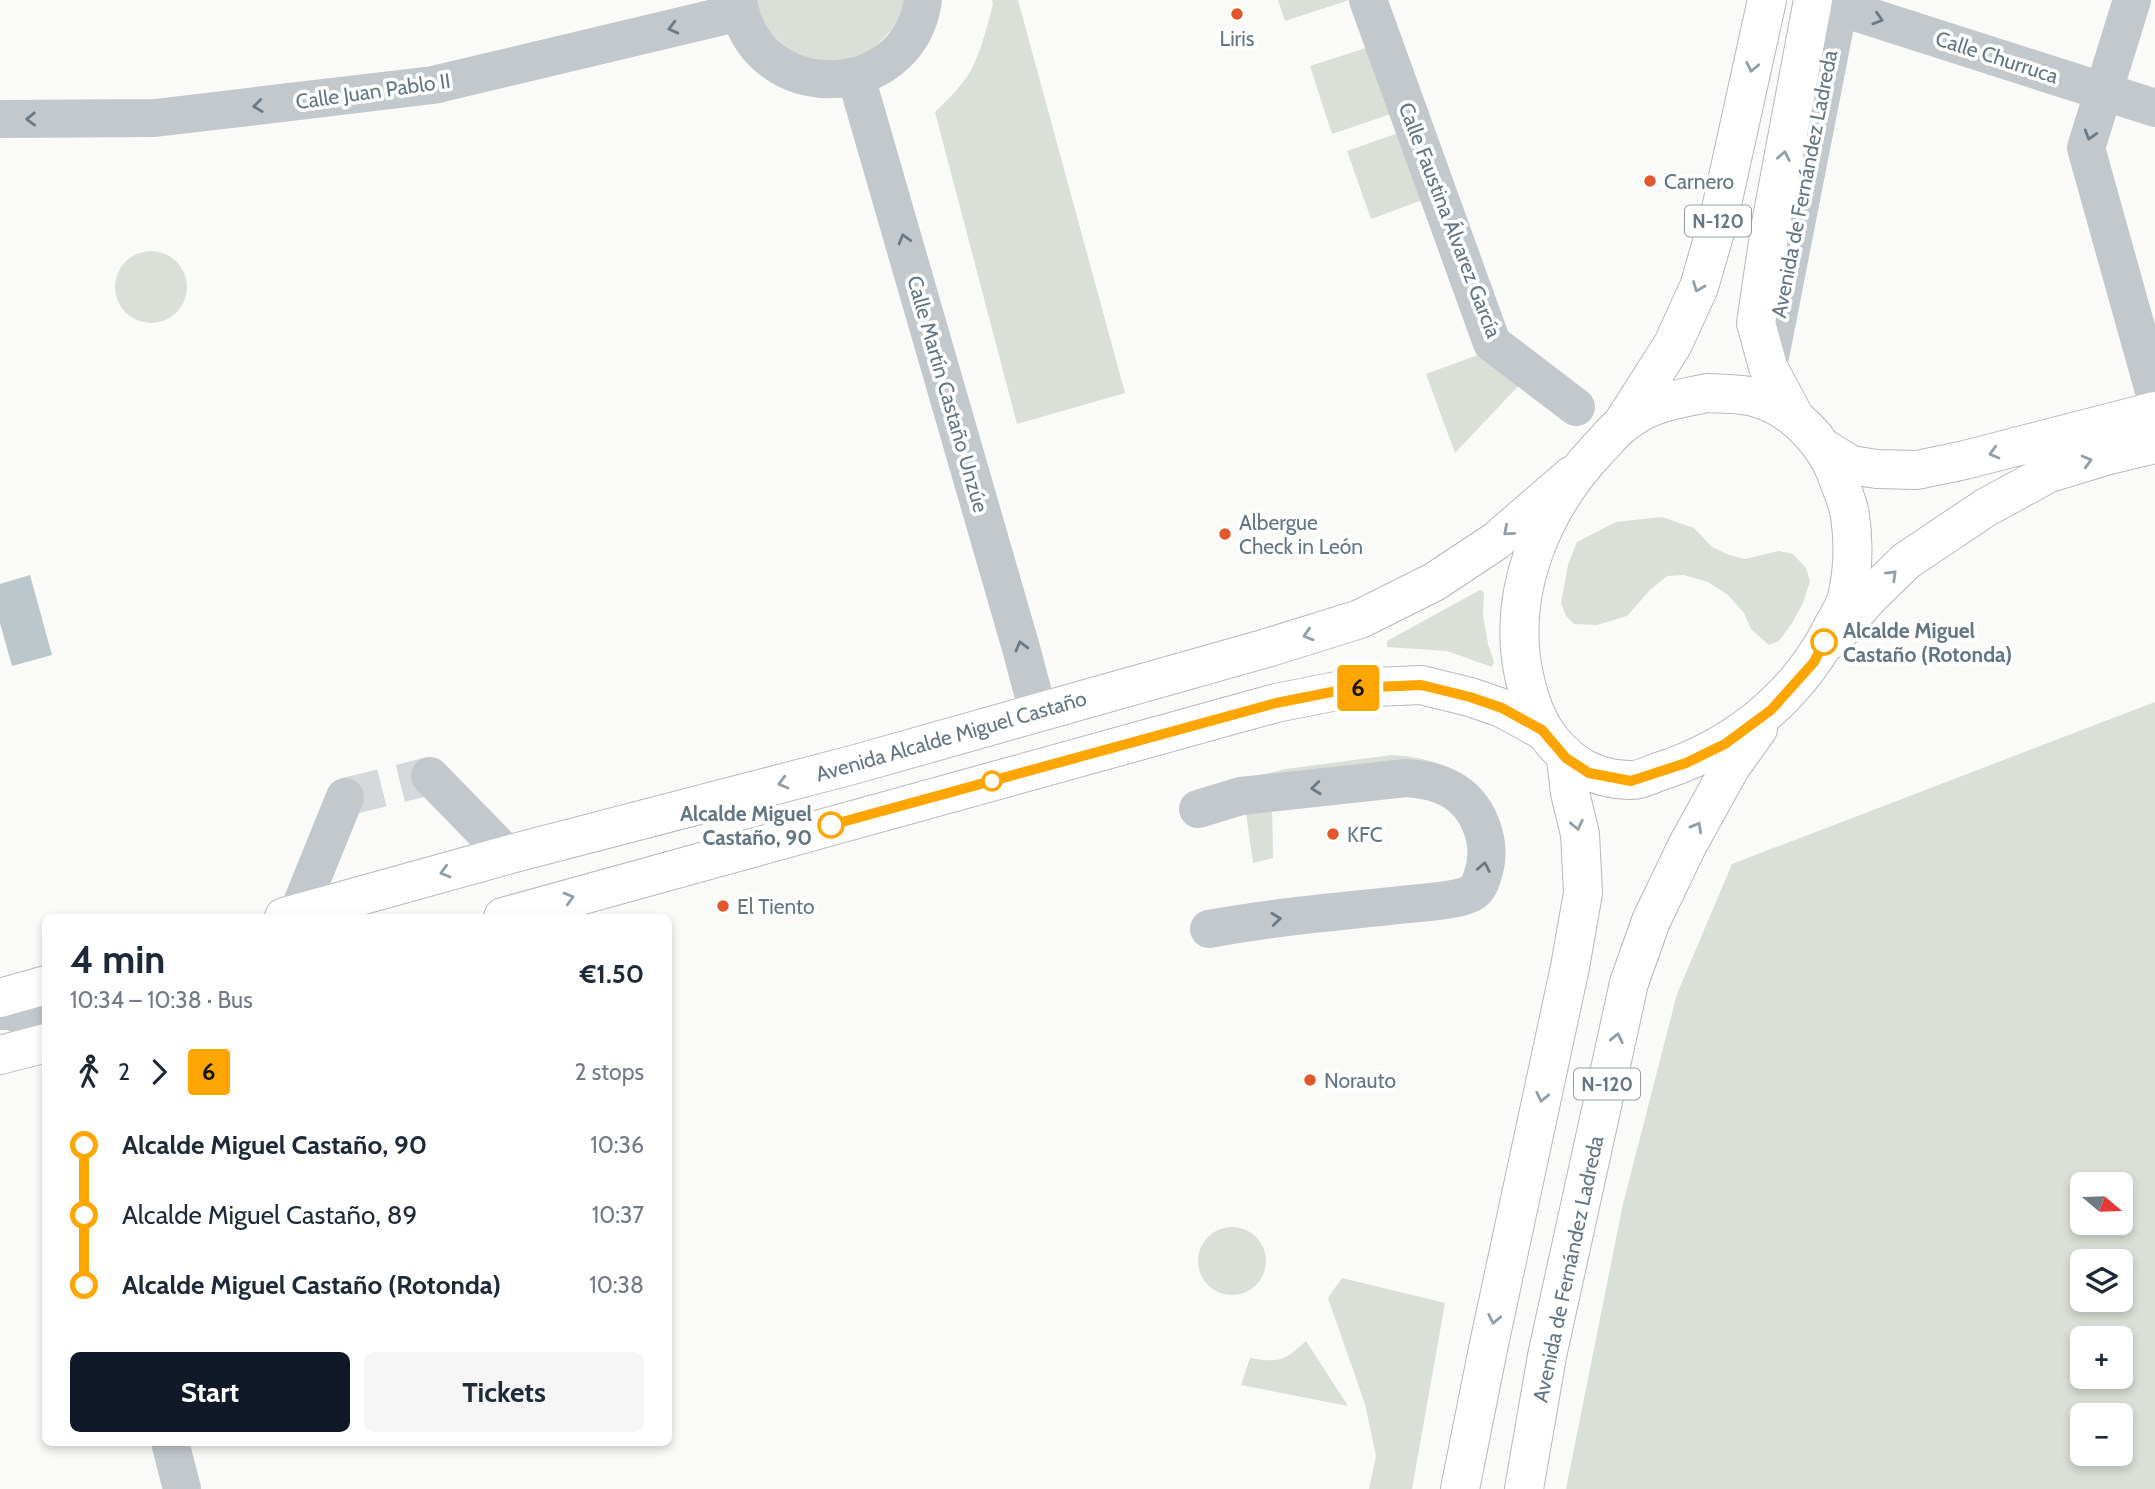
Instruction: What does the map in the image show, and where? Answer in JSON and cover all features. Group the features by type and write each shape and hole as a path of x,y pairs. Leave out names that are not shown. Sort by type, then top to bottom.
{"main road":[{"name":"N-120","path":"1460,1489 1570,967 1583,893 1580,834 1570,793 1554,744 1529,699 1521,666 1518,633 1521,599 1530,561 1545,524 1578,470 1622,424 1673,344 1699,287 1719,218 1767,0"},
{"name":"Avenida de Fernández Ladreda","path":"1794,416 1768,367 1756,323 1770,229 1831,2"},
{"name":"N-120","path":"1554,744 1589,773 1631,781 1686,763 1725,744 1771,710 1814,662 1845,602 1852,562 1850,515 1838,476 1825,449 1794,416 1757,398 1707,393 1651,405 1622,424"},
{"path":"1825,449 1851,465 1917,470 2155,411"},
{"path":"1814,662 1868,598 1906,561 1985,508 2049,472 2155,444"},
{"name":"Avenida Alcalde Miguel Castaño","path":"295,914 507,855 856,764 1360,619 1434,582 1496,541 1578,470"},
{"path":"514,914 1276,703 1352,688 1421,685 1470,697 1502,708 1554,744"},
{"name":"Avenida de Fernández Ladreda","path":"1524,1489 1547,1356 1629,983 1651,920 1687,846 1730,768 1771,710"},
{"path":"0,998 42,986"},
{"path":"0,1055 42,1044"}],"street":[{"path":"739,6 749,34 765,54 785,69 807,78 832,80 856,77 879,67 898,52 913,32 923,0"},
{"name":"Calle Faustina Álvarez García","path":"1368,0 1492,343 1576,407"},
{"name":"Calle Churruca","path":"1831,2 2155,108"},
{"path":"2139,5 2104,92 2086,148 2155,395"},
{"name":"Calle Juan Pablo II","path":"0,119 155,118 433,85 739,6"},
{"name":"Calle Martín Castaño Unzúe","path":"856,77 1038,712"},
{"path":"430,776 507,855"},
{"path":"1198,809 1241,796 1406,778 1423,779 1452,790 1464,799 1475,813 1486,844 1487,861 1483,875 1478,887 1471,894 1431,902 1245,922 1209,929"},
{"path":"291,914 345,797"},
{"path":"0,1011 11,1011 42,1024"},
{"path":"171,1446 182,1489"}],"shaded area":[{"path":"755,0 906,0 897,24 870,52 832,63 793,54 764,26"},
{"path":"992,0 1018,0 1125,393 1017,424 935,112 971,71 985,35"},
{"path":"1278,0 1349,0 1285,21"},
{"path":"1369,47 1391,114 1332,134 1310,66"},
{"path":"1401,132 1425,199 1371,219 1347,151"},
{"path":"151,251 171,257 181,267 187,287 181,307 171,317 151,323 131,317 121,307 115,287 121,267 131,257"},
{"path":"1478,355 1523,381 1455,453 1426,374"},
{"path":"1662,517 1694,528 1712,547 1729,555 1745,559 1779,551 1793,554 1806,568 1810,581 1803,603 1779,641 1769,645 1751,629 1744,613 1728,595 1708,582 1684,575 1667,576 1650,590 1627,616 1597,625 1574,624 1566,616 1561,603 1568,565 1577,542 1616,522"},
{"path":"30,575 52,655 12,666 0,623 0,584"},
{"path":"1480,590 1484,592 1483,615 1494,662 1492,667 1447,651 1387,647 1387,641"},
{"path":"2155,702 2155,1489 1566,1489 1623,1204 1677,994 1732,864"},
{"path":"1392,755 1438,763 1459,773 1477,788 1239,780 1286,769"},
{"path":"1272,802 1273,858 1253,863 1246,813"},
{"path":"1232,1227 1245,1230 1256,1237 1263,1248 1266,1261 1263,1274 1256,1285 1245,1292 1232,1295 1219,1292 1208,1285 1201,1274 1198,1261 1201,1248 1208,1237 1219,1230"},
{"path":"1342,1278 1445,1303 1412,1489 1369,1489 1376,1456 1365,1404 1328,1298"},
{"path":"1306,1341 1348,1406 1241,1385 1250,1358 1281,1359"}],"tunnel":[{"path":"345,797 430,776"}],"bus line":[{"name":"6","path":"831,825 1276,703 1352,688 1421,685 1470,697 1502,708 1542,730 1566,758 1589,773 1631,781 1686,763 1725,744 1771,710 1814,662 1824,642"}],"place":[{"name":"Liris","path":"1237,14"},
{"name":"Carnero","path":"1650,181"},
{"name":"Albergue Check in León","path":"1225,534"},
{"name":"Alcalde Miguel Castaño (Rotonda)","path":"1824,642"},
{"name":"Alcalde Miguel Castaño, 90","path":"831,825"},
{"name":"KFC","path":"1333,834"},
{"name":"El Tiento","path":"723,906"},
{"name":"Norauto","path":"1310,1080"}]}
